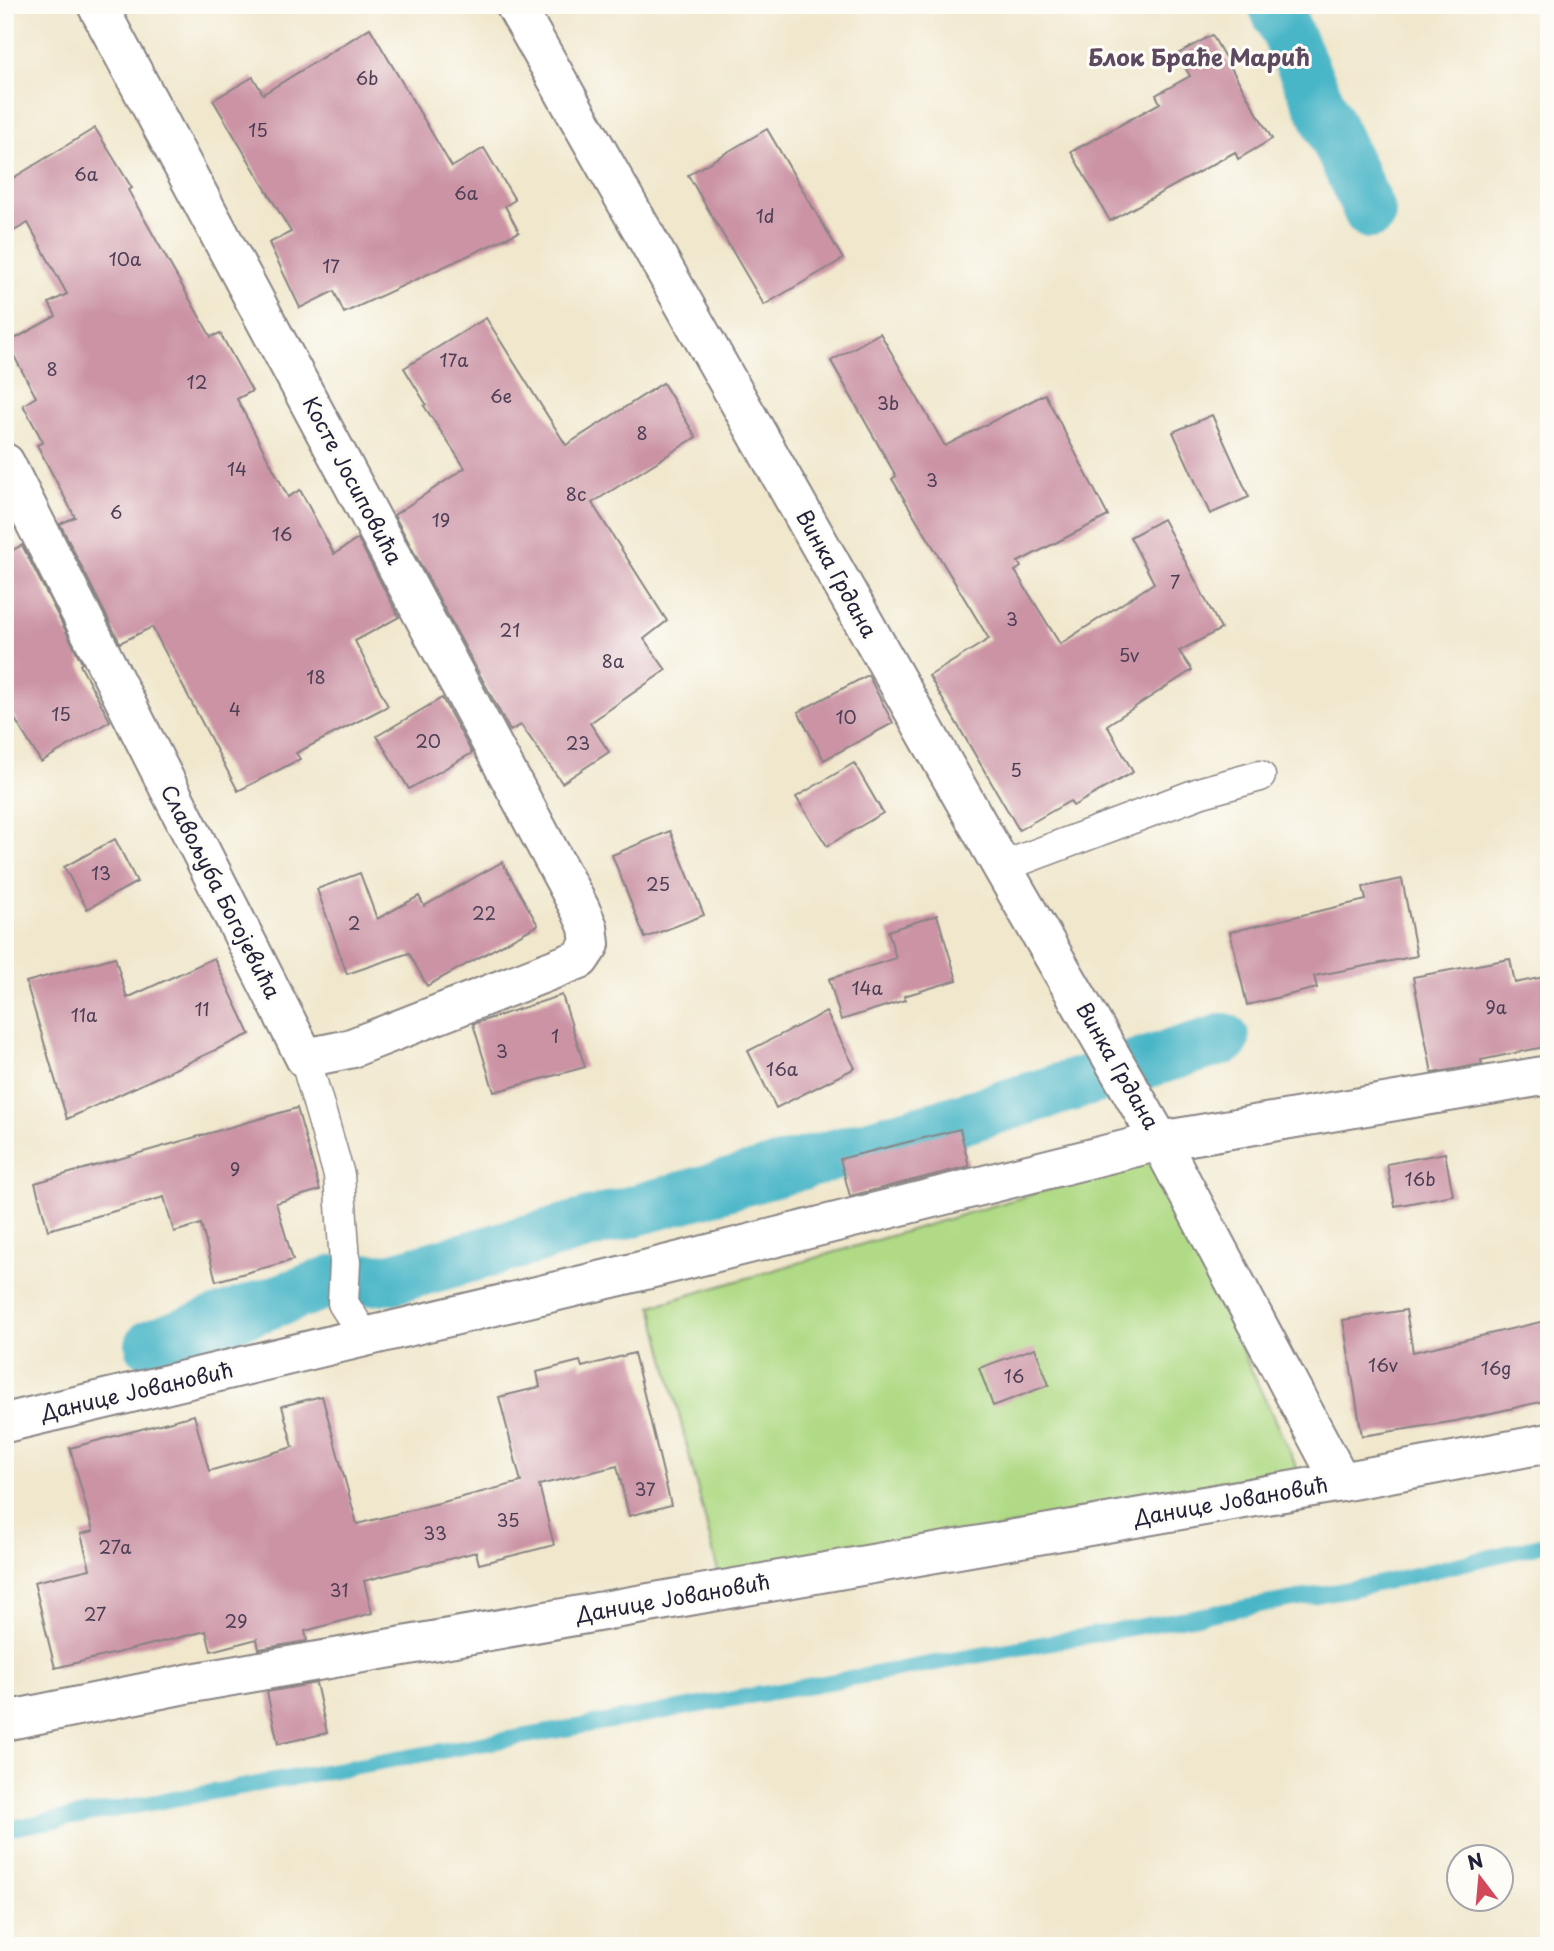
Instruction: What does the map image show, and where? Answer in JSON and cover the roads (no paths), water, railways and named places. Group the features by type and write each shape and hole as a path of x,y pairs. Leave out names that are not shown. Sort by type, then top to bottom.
{"street":[{"name":"Косте Јосиповића","path":"97,5 588,927 590,944 580,959 349,1049 304,1058"},
{"name":"Винка Грдана","path":"515,5 1160,1141 1341,1482"},
{"name":"Славољуба Богојевића","path":"5,463 304,1058"},
{"name":"Винка Грдана","path":"637,1272 1160,1141 1549,1075"},
{"name":"Данице Јовановић","path":"5,1423 637,1272"},
{"name":"Данице Јовановић","path":"5,1721 186,1684 1341,1482 1549,1443"}],"lane":[{"path":"1002,866 1202,792 1260,776"},
{"path":"304,1058 340,1175 345,1263 343,1303 365,1338"}],"waterway":[{"path":"1274,5 1370,213"},
{"path":"356,1280 390,1279 938,1126 1224,1039"},
{"path":"151,1345 333,1281"},
{"path":"5,1829 1372,1585 1549,1543"}],"district":[{"name":"Блок Браће Марић","path":"1199,58"}]}
